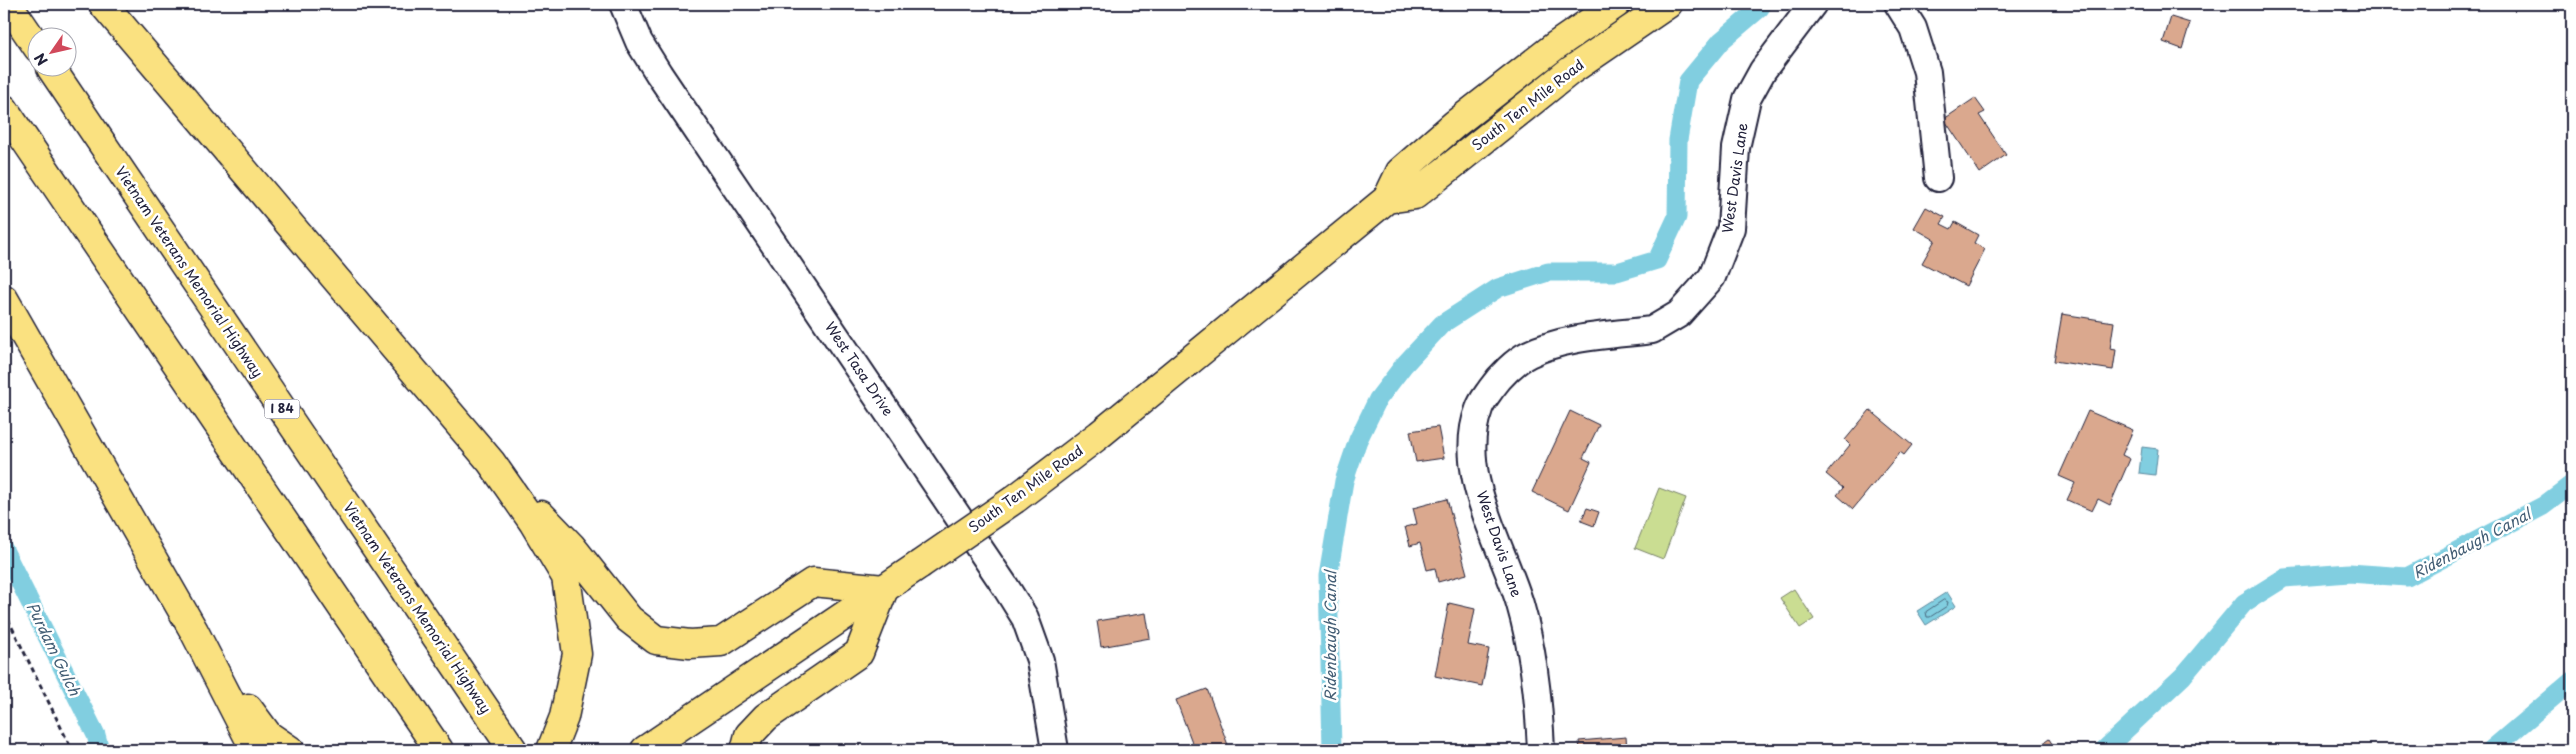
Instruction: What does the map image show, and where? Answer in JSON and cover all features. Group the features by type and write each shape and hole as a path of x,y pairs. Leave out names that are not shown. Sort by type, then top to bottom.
{"main road":[{"path":"8,4 28,33"},
{"path":"103,4 491,462 571,546 629,619 656,640 690,644 721,642 813,582 884,589 859,653 766,717 749,735 745,750"},
{"name":"South Ten Mile Road","path":"644,750 1015,499 1099,435 1387,199 1400,172 1455,124 1555,46 1616,4"},
{"name":"South Ten Mile Road","path":"1387,199 1415,195 1570,71 1668,4"},
{"name":"Vietnam Veterans Memorial Highway","path":"58,78 513,750"},
{"path":"4,109 438,750"},
{"path":"4,299 194,631 256,750"},
{"path":"491,462 533,522 566,577 577,654 564,717 551,750"},
{"path":"194,631 268,735 290,750"}],"street":[{"name":"West Tasa Drive","path":"623,4 639,42 659,74 1006,586 1024,618 1040,660 1055,750"},
{"name":"West Davis Lane","path":"1541,750 1538,696 1520,605 1480,496 1471,447 1479,408 1494,385 1510,368 1528,354 1573,341 1652,330 1679,314 1712,277 1731,228 1736,148 1747,99 1763,70 1813,4"},
{"path":"1898,4 1917,37 1927,72 1938,178"}],"path":[{"path":"4,610 72,750"}],"green space":[{"path":"1659,488 1686,498 1663,559 1635,548"},
{"path":"1794,589 1814,619 1800,628 1780,598"}],"water":[{"path":"2142,447 2158,449 2155,475 2139,473"},
{"path":"1947,592 1956,606 1926,625 1917,611"}],"building":[{"path":"2171,17 2190,23 2182,49 2163,42"},
{"path":"1975,98 1985,112 1979,115 2006,155 1980,173 1944,119"},
{"path":"1926,207 1945,217 1941,224 1951,229 1955,222 1978,235 1974,243 1985,249 1966,286 1922,263 1935,240 1914,228"},
{"path":"2062,314 2114,322 2110,349 2116,350 2113,370 2054,361"},
{"path":"1870,410 1912,445 1904,455 1900,452 1853,509 1837,495 1843,488 1826,474 1850,445 1845,440"},
{"path":"1570,411 1599,425 1583,458 1591,462 1569,510 1532,492"},
{"path":"2088,411 2133,430 2122,455 2130,459 2110,505 2098,499 2092,511 2067,500 2075,483 2059,476"},
{"path":"1438,427 1444,458 1416,462 1410,431"},
{"path":"1447,499 1467,574 1438,582 1435,568 1427,570 1420,543 1410,546 1405,527 1417,524 1413,508"},
{"path":"1587,508 1599,512 1594,526 1581,521"},
{"path":"1449,603 1475,609 1468,645 1489,649 1482,686 1435,676"},
{"path":"1146,613 1150,638 1101,647 1097,621"},
{"path":"1207,689 1228,745 1214,750 1195,750 1176,700"},
{"path":"1626,737 1627,750 1580,750 1579,741"},
{"path":"2049,739 2056,750 2034,750"}],"waterway":[{"name":"Ridenbaugh Canal","path":"1332,750 1328,576 1344,481 1358,440 1378,399 1404,365 1442,324 1498,288 1548,272 1617,272 1657,260 1677,217 1678,140 1688,81 1721,41 1760,8 1762,4"},
{"name":"Ridenbaugh Canal","path":"2104,750 2183,676 2244,603 2284,578 2349,573 2407,577 2543,506 2572,484"},
{"name":"Purdam Gulch","path":"4,550 96,735 100,750"},
{"name":"Ridenbaugh Canal","path":"2491,750 2572,681"}]}
